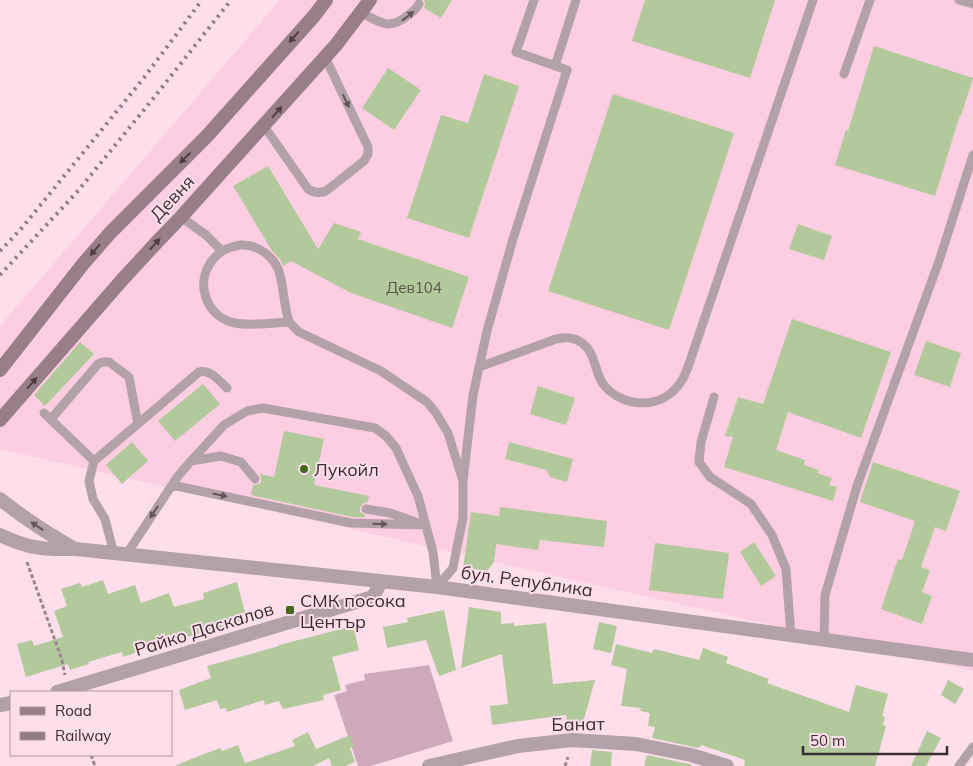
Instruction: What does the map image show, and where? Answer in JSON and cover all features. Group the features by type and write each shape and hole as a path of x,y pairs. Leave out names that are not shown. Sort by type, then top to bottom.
{"main road":[{"name":"Девня","path":"0,370 100,244 207,136 314,16 326,0"},
{"name":"Девня","path":"0,420 122,280 325,57 370,0"}],"street":[{"name":"бул. Република","path":"0,499 48,534 76,549"},
{"name":"бул. Република","path":"0,535 20,544 51,549 76,549 437,588 973,660"},
{"name":"Райко Даскалов","path":"63,691 373,597 381,582"},
{"name":"Банат","path":"429,766 518,746 572,740 636,744 692,755 727,766"}],"lane":[{"path":"437,588 453,568 463,518 463,481 474,395 487,331 513,239 567,70 516,52 534,0"},
{"path":"555,66 576,0"},
{"path":"479,367 556,339 569,338 575,339 589,350 604,384 611,392 626,401 635,403 653,402 670,394 677,388 684,378 813,0"},
{"path":"844,74 870,0"},
{"path":"959,0 973,4"},
{"path":"362,12 390,25 400,22 416,9 419,4"},
{"path":"264,126 308,189 315,193 326,190 364,161 368,154 368,147 325,57"},
{"path":"824,640 825,595 857,486 939,261 973,155"},
{"path":"181,217 206,234 222,251"},
{"path":"289,322 234,323 222,318 214,312 204,294 203,285 209,264 222,251 232,246 247,245 258,248 267,254 275,263 280,274 289,322 299,332 381,370 427,402 448,433 463,481"},
{"path":"94,462 48,416 98,364 106,362 111,364 129,377 138,424"},
{"path":"120,554 105,518 93,499 89,481 94,462 202,371 211,373 227,388"},
{"path":"714,397 701,442 699,462 710,478 751,504 772,535 786,570 791,636"},
{"path":"120,554 178,476 224,425 246,411 264,408 375,428 386,436 396,448 418,496 433,552 437,588"},
{"path":"192,461 221,456 241,462 255,479"},
{"path":"172,485 352,523 426,525"},
{"path":"366,509 390,513 426,525"},
{"path":"959,766 973,747"}],"path":[{"path":"29,546 27,563 62,660 63,691"}],"shaded area":[{"path":"280,0 973,0 973,671 0,449 0,326"},
{"path":"429,665 453,741 371,766 358,766 334,695 347,691 345,685 365,680 364,674"}],"building":[{"path":"424,0 452,0 441,18 424,8"},
{"path":"645,0 775,0 750,78 632,41"},
{"path":"874,46 973,78 935,196 835,165 846,130 848,131"},
{"path":"388,68 421,90 394,130 362,108"},
{"path":"484,74 519,86 469,238 407,218 441,115 468,123"},
{"path":"613,94 734,133 669,330 548,291"},
{"path":"268,166 318,249 334,223 361,232 358,239 469,277 452,328 351,293 291,261 283,266 233,186"},
{"path":"798,224 832,236 824,260 789,249"},
{"path":"792,319 891,352 861,438 788,412 776,450 805,460 804,465 819,470 817,473 832,478 829,485 837,487 833,501 724,467 733,437 725,436 738,397 763,404"},
{"path":"926,341 961,353 950,387 914,375"},
{"path":"80,342 94,354 45,406 34,395"},
{"path":"203,384 220,404 175,441 158,421"},
{"path":"538,386 575,398 566,425 530,414"},
{"path":"284,431 324,439 314,485 369,496 367,503 363,503 360,508 360,512 365,517 352,517 251,495 253,485 261,482 259,474 274,477"},
{"path":"132,442 148,461 122,484 106,465"},
{"path":"509,442 573,459 567,482 550,477 546,470 505,459"},
{"path":"873,462 960,491 946,531 935,527 921,567 930,570 922,592 932,596 922,624 881,609 898,559 902,560 915,521 860,502"},
{"path":"500,507 607,521 604,547 540,540 538,550 496,544 494,562 487,571 463,568 471,512 499,516"},
{"path":"754,542 776,576 761,586 740,552"},
{"path":"655,543 729,553 723,599 649,590"},
{"path":"103,580 108,594 135,585 141,603 169,593 174,607 204,599 203,593 237,582 247,620 123,657 122,652 88,662 89,664 70,670 68,664 26,677 17,644 32,640 34,646 63,637 54,611 67,606 61,589 80,583 82,587"},
{"path":"469,607 501,612 501,624 514,623 514,626 546,623 553,684 595,680 582,726 567,728 566,715 492,725 490,706 508,704 502,654 461,668"},
{"path":"444,610 456,670 439,676 426,640 387,648 383,627 408,622 407,618"},
{"path":"599,622 617,626 611,653 593,649"},
{"path":"353,626 359,650 332,657 341,690 323,695 324,700 283,709 279,701 265,705 264,700 227,712 226,708 220,709 217,700 185,710 179,690 211,678 207,666"},
{"path":"616,644 652,653 654,649 699,660 703,648 728,657 726,663 769,679 767,683 849,712 856,685 888,694 882,716 885,717 883,725 886,726 875,766 744,766 745,760 701,745 698,748 652,738 655,727 648,726 650,713 640,711 641,708 621,706 627,669 611,665"},
{"path":"948,680 964,689 955,704 941,695"},
{"path":"927,731 941,738 926,766 911,766"},
{"path":"308,732 316,749 350,735 354,746 350,748 355,762 345,766 332,766 329,758 313,766 176,766 220,748 222,751 238,745 245,763 295,746 292,740"},
{"path":"592,750 612,752 611,766 590,766"},
{"path":"647,755 689,764 692,766 644,766"}],"railway":[{"path":"0,251 21,229 143,79 202,0"},
{"path":"0,275 77,192 231,0"}],"place":[{"name":"Лукойл","path":"304,469"},
{"name":"СМК посока Център","path":"290,610"}]}
